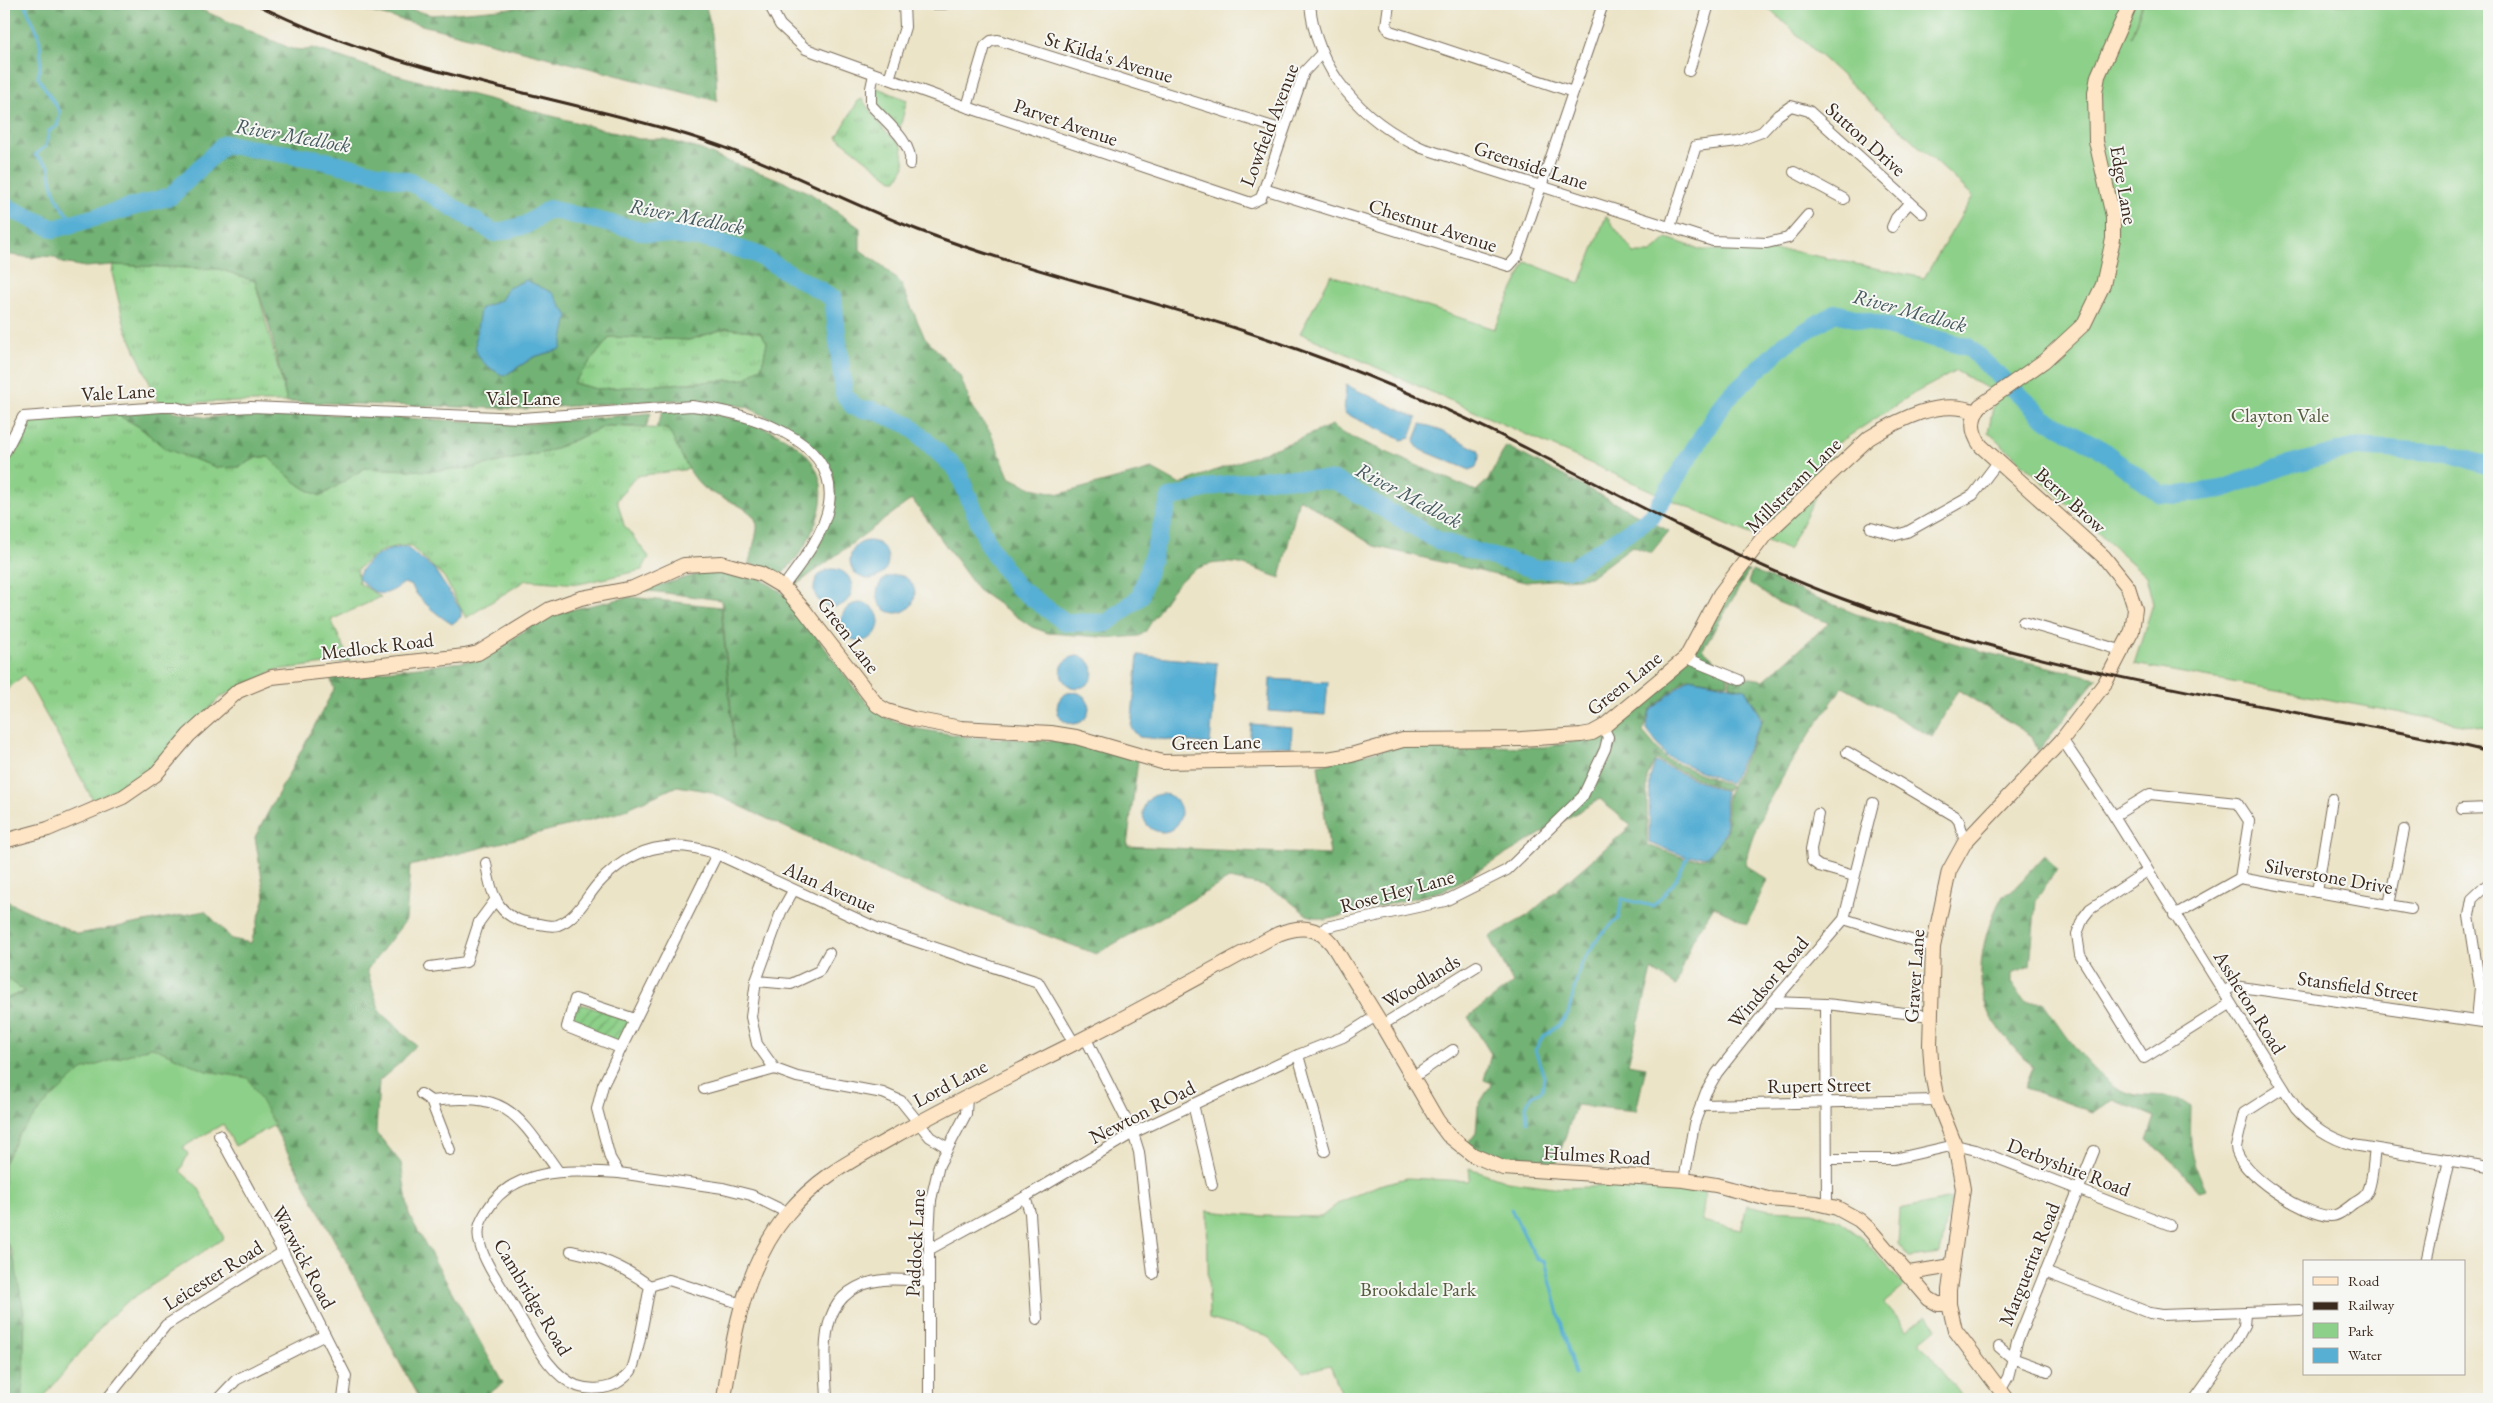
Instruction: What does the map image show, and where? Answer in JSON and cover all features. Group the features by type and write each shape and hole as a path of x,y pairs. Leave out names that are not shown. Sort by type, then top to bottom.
{"street":[{"name":"Parvet Avenue","path":"769,4 780,24 806,49 967,107 1246,201"},
{"path":"889,79 905,27 904,4"},
{"path":"933,4 945,4"},
{"name":"Greenside Lane","path":"1310,4 1312,22 1321,54 1344,91 1366,113 1402,139 1422,148 1713,241 1767,243 1788,238 1808,215"},
{"path":"1390,4 1386,26 1390,31 1574,92"},
{"path":"1541,187 1603,4"},
{"path":"1689,71 1709,4"},
{"name":"Edge Lane","path":"1975,412 1996,393 2044,361 2084,324 2103,285 2113,239 2113,216 2096,141 2095,93 2098,76 2130,4"},
{"name":"St Kilda's Avenue","path":"967,107 986,46 991,41 998,40 1283,130"},
{"name":"Lowfield Avenue","path":"1246,201 1258,201 1264,189 1304,72 1321,54"},
{"path":"874,74 871,88 871,105 906,146 911,158 910,164"},
{"name":"Sutton Drive","path":"1670,227 1696,146 1738,141 1762,132 1778,115 1792,106 1809,111 1922,213"},
{"path":"1794,172 1844,199"},
{"name":"Chestnut Avenue","path":"1264,189 1509,266 1517,257 1541,187"},
{"path":"1892,227 1896,218 1910,202"},
{"name":"Vale Lane","path":"4,454 23,417 175,406 188,411 251,407 522,418 692,406 730,412 749,417 789,433 825,471 829,488 828,511 813,544 782,587"},
{"name":"Millstream Lane","path":"1686,658 1720,594 1765,535 1869,438 1886,428 1927,410 1960,407 1975,412"},
{"name":"Berry Brow","path":"1965,842 2061,741 2105,683 2124,651 2135,621 2134,600 2128,587 2104,557 1998,462 1976,438 1972,428 1975,412"},
{"path":"1871,528 1896,535 1908,532 1973,495 1998,462"},
{"name":"Medlock Road","path":"4,841 48,829 123,797 155,775 189,736 238,691 272,676 465,656 478,653 550,609 581,598 633,588 684,565 708,562 735,565 760,574 782,587"},
{"name":"Green Lane","path":"782,587 804,610 870,698 887,711 913,719 962,728 1051,732 1076,736 1162,762 1327,759 1351,755 1403,740 1521,739 1592,733 1603,727 1686,658"},
{"path":"2023,622 2124,651"},
{"path":"1686,658 1740,680"},
{"name":"Rose Hey Lane","path":"1322,933 1326,927 1445,901 1507,870 1583,796 1605,750 1608,738 1603,727"},
{"name":"Assheton Road","path":"2061,741 2066,745 2114,816 2283,1088 2308,1122 2323,1134 2335,1140 2375,1149 2489,1167"},
{"path":"1847,752 1953,815 1959,821 1965,842"},
{"path":"2114,816 2150,794 2237,803 2249,821 2240,878 2174,915"},
{"path":"2317,892 2332,799"},
{"name":"Windsor Road","path":"1684,1180 1694,1124 1717,1073 1773,1002 1844,919 1873,803"},
{"path":"2462,809 2489,808"},
{"path":"1818,814 1811,848 1812,861 1819,866 1854,876"},
{"path":"2389,905 2404,830"},
{"name":"Graver Lane","path":"1965,842 1948,871 1933,947 1930,1016 1932,1074 1937,1100 1955,1145 1963,1189 1952,1266 1949,1304 1955,1330 2004,1395"},
{"name":"Alan Avenue","path":"496,899 500,909 522,923 557,926 581,909 597,886 618,864 651,848 675,845 698,847 879,929 1038,982 1079,1040 1133,1133 1139,1152 1153,1274"},
{"path":"717,854 620,1048 603,1085 597,1109 610,1158 618,1173 723,1188 752,1195 788,1213"},
{"path":"430,967 466,962 478,922 496,899 490,884 486,863"},
{"path":"2147,871 2090,909 2083,918 2077,934 2080,954 2139,1050 2144,1058 2230,1004"},
{"name":"Silverstone Drive","path":"2240,878 2412,909"},
{"path":"2477,1021 2480,987 2469,916 2472,899 2489,883"},
{"path":"774,1069 757,1044 751,1017 756,981 781,912 794,891"},
{"path":"1844,919 1933,947"},
{"name":"Lord Lane","path":"724,1399 732,1340 742,1304 768,1244 788,1213 825,1176 967,1096 1079,1040 1278,934 1305,927 1322,933"},
{"name":"Hulmes Road","path":"1322,933 1341,958 1448,1135 1473,1155 1488,1164 1518,1171 1684,1180 1731,1188 1768,1199 1827,1205 1859,1220 1881,1241 1929,1299 1938,1304 1949,1304"},
{"path":"756,981 791,984 819,971 829,953"},
{"name":"Woodlands","path":"1379,1021 1477,966"},
{"name":"Stansfield Street","path":"2223,992 2234,986 2489,1023"},
{"path":"620,1048 567,1027 575,999 635,1019"},
{"path":"1773,1002 1826,1004 1930,1016"},
{"path":"1826,1004 1827,1205"},
{"name":"Newton ROad","path":"930,1250 1025,1197 1133,1133 1298,1055 1379,1021"},
{"path":"1412,1078 1453,1050"},
{"path":"1298,1055 1324,1151"},
{"path":"704,1088 774,1069 796,1077 883,1093 901,1101 930,1137 948,1148"},
{"path":"2283,1088 2244,1113 2236,1147 2236,1152 2242,1160 2260,1180 2276,1192 2300,1206 2325,1215 2337,1215 2364,1197 2369,1190 2375,1149"},
{"path":"421,1094 430,1101 450,1150"},
{"name":"Paddock Lane","path":"929,1399 931,1200 939,1165 966,1114 967,1096"},
{"path":"430,1101 461,1098 479,1099 511,1112 524,1123 558,1171"},
{"name":"Rupert Street","path":"1701,1105 1937,1100"},
{"path":"1193,1104 1212,1185"},
{"name":"Warwick Road","path":"219,1135 283,1252 346,1376 343,1399"},
{"path":"1828,1159 1894,1159 1955,1145"},
{"name":"Derbyshire Road","path":"1955,1145 1976,1150 2170,1225"},
{"name":"Marguerita Road","path":"2004,1395 2012,1358 2094,1151"},
{"path":"2426,1260 2449,1160"},
{"name":"Cambridge Road","path":"618,1173 558,1171 535,1176 507,1187 488,1208 479,1222 480,1246 497,1278 547,1360 560,1375 577,1386 598,1389 617,1384 632,1370 650,1286"},
{"path":"1025,1197 1030,1213 1037,1320"},
{"path":"571,1251 591,1255 616,1264 650,1286 669,1280 742,1304"},
{"name":"Leicester Road","path":"107,1399 166,1324 283,1252"},
{"path":"1909,1273 1952,1266"},
{"path":"2045,1272 2150,1313 2162,1315 2245,1314 2300,1310"},
{"path":"827,1399 825,1337 830,1317 838,1303 855,1288 883,1280 929,1282"},
{"path":"2195,1399 2235,1343 2244,1326 2245,1314"},
{"path":"218,1399 236,1380 325,1335"},
{"path":"1999,1347 2012,1358 2048,1371"}],"green space":[{"path":"4,4 188,4 292,49 306,50 313,48 382,71 639,139 664,139 702,150 810,193 860,228 860,250 884,267 901,284 924,336 960,376 973,410 991,433 1009,477 1032,488 1060,494 1152,469 1179,484 1332,425 1342,433 1476,491 1488,480 1506,446 1669,531 1651,553 1632,546 1590,577 1525,582 1374,546 1299,498 1280,578 1240,564 1221,563 1205,565 1181,580 1171,591 1145,632 1139,636 1115,638 1048,633 1032,627 978,590 912,499 792,588 822,539 835,502 833,475 819,452 791,429 747,407 706,401 666,400 524,409 287,402 269,325 255,281 219,269 113,265 85,267 62,263 54,257 40,256 32,258 4,254","holes":["501,300 561,348 534,357 504,376 480,309","727,328 760,332 767,342 762,366 745,379 597,389 573,383 610,337 689,340"]},
{"path":"340,4 389,4 432,15 558,4 705,4 713,40 717,101"},
{"name":"Clayton Vale","path":"1764,4 2142,4 2131,37 2143,4 2489,4 2489,729 2134,664 2153,604 2146,576 1988,432 1996,393 1956,371 1913,394 1835,445 1812,504 1788,550 1701,513 1300,333 1331,275 1494,329 1526,262 1580,283 1606,216 1634,253 1651,253 1667,238 1702,250 1792,251 1924,278 1973,196"},
{"path":"875,87 907,100 899,132 875,105"},
{"path":"862,99 884,130 902,146 905,166 897,180 892,180 837,137 858,101"},
{"path":"113,265 219,269 255,281 287,402 158,402 125,327 112,273"},
{"path":"727,328 760,332 767,342 762,366 745,379 597,389 573,383 610,337 689,340"},
{"path":"168,410 208,418 246,413 286,412 525,424 651,413 646,427 606,426 547,452 470,468 431,471 365,468 321,496 299,485 269,457 258,457 239,467 218,468 166,449 138,426 112,412"},
{"path":"663,411 704,412 747,422 784,437 800,448 812,462 820,478 822,497 817,519 802,550 780,576 749,563 757,529 756,521 744,509 708,491 702,486 687,467 668,429 656,428"},
{"path":"112,412 138,426 166,449 239,467 258,457 269,457 299,485 321,496 365,468 431,471 470,468 547,452 606,426 668,429 690,469 636,476 617,500 624,525 649,557 642,570 579,584 526,580 466,618 444,577 410,546 394,547 381,552 369,559 357,570 359,583 381,597 331,620 350,661 276,670 220,697 151,772 93,800 24,675 4,692 4,466 32,417"},
{"path":"721,568 758,577 786,595 855,689 869,705 884,717 918,729 968,737 1078,742 1138,760 1127,846 1330,855 1318,765 1403,745 1545,747 1599,737 1627,713 1698,642 1743,570 1749,571 1703,649 1728,672 1728,684 1687,678 1650,710 1643,732 1666,759 1730,786 1726,791 1655,760 1647,777 1647,845 1688,859 1705,858 1727,833 1727,795 1763,719 1745,689 1730,685 1730,675 1764,680 1829,623 1775,601 1748,582 1752,571 1856,614 1992,654 2097,678 2038,751 2032,736 1958,690 1932,737 1843,686 1785,772 1760,818 1745,865 1767,880 1747,924 1714,906 1692,941 1676,986 1652,970 1628,1064 1646,1067 1636,1111 1576,1105 1555,1167 1495,1160 1466,1146 1476,1133 1478,1106 1492,1083 1484,1080 1491,1054 1468,1017 1513,983 1489,937 1527,916 1631,826 1600,799 1445,890 1325,920 1307,915 1286,898 1264,886 1229,879 1096,954 898,880 708,791 677,786 617,813 410,866 406,920 367,970 380,1012 416,1045 401,1062 379,1081 376,1132 401,1163 409,1215 503,1383 482,1399 419,1399 248,1078 206,1071 152,1047 82,1070 49,1100 19,1134 4,1164 4,999 25,992 4,975 4,900 78,934 205,911 232,939 251,943 265,897 255,837 334,689 330,677 481,660 547,615 629,597 721,607 735,756 721,600 642,590"},
{"path":"2045,855 2057,869 2036,900 2030,966 2012,973 2012,983 2025,1002 2043,1002 2082,1056 2106,1080 2119,1089 2132,1094 2178,1099 2191,1107 2192,1149 2196,1167 2206,1189 2199,1191 2176,1165 2147,1140 2155,1117 2114,1100 2093,1112 2025,1088 2033,1068 2003,1034 1989,1014 1981,984 1981,969 1982,953 1990,923 2003,895 2011,892"},
{"path":"4,975 25,992 4,999"},
{"path":"575,1005 584,1005 632,1021 619,1045 572,1025"},
{"path":"152,1047 206,1071 248,1078 275,1125 235,1146 223,1124 183,1147 188,1154 180,1171 198,1187 224,1238 128,1301 107,1320 42,1399 23,1399 25,1317 13,1253 4,1238 4,1164 19,1134 49,1100 82,1070"},
{"name":"Brookdale Park","path":"1469,1168 1507,1181 1561,1188 1615,1186 1705,1192 1702,1221 1741,1230 1747,1205 1770,1210 1812,1212 1838,1220 1860,1236 1905,1286 1884,1303 1907,1330 1927,1315 1937,1328 1920,1342 1964,1399 1344,1399 1330,1365 1303,1372 1266,1335 1209,1319 1207,1211 1262,1216 1321,1217 1340,1202 1379,1185 1407,1178 1468,1181 1470,1178"},
{"path":"1951,1198 1940,1254 1910,1258 1898,1244 1900,1209"},
{"path":"4,1238 12,1256 22,1296 24,1316 23,1399 4,1399"}],"water":[{"path":"526,280 553,293 568,316 561,349 534,357 504,376 492,369 478,356 475,342 480,309 501,300 508,288"},
{"path":"1346,385 1417,418 1410,438 1402,440 1344,413"},
{"path":"1421,424 1433,427 1478,450 1480,455 1476,467 1470,470 1419,449 1414,442"},
{"path":"869,541 876,542 882,547 887,553 887,567 882,573 876,578 869,579 862,578 856,573 851,567 850,560 851,553 856,547 862,542"},
{"path":"406,547 434,569 461,610 461,617 452,624 423,601 412,586 404,583 390,592 380,593 370,589 358,578 365,565 377,555 391,549"},
{"path":"833,569 840,570 846,575 851,581 851,595 846,601 840,606 833,607 826,606 820,601 815,595 814,588 815,581 820,575 826,570"},
{"path":"896,575 903,576 909,581 914,587 914,601 909,607 903,612 896,613 889,612 883,607 878,601 877,594 878,587 883,581 889,576"},
{"path":"860,603 867,604 873,609 878,615 878,629 873,635 867,640 860,641 853,640 847,635 842,629 841,622 842,615 847,609 853,604"},
{"path":"1138,655 1217,663 1210,744 1139,737 1131,728"},
{"path":"1077,656 1083,657 1088,661 1092,666 1092,678 1088,683 1083,687 1077,688 1071,687 1066,683 1062,678 1061,672 1062,666 1066,661 1071,657"},
{"path":"1689,678 1745,689 1762,720 1730,784 1666,756 1646,729 1650,711"},
{"path":"1270,679 1328,682 1325,715 1268,711"},
{"path":"1073,692 1079,693 1084,697 1088,702 1088,714 1084,719 1079,723 1073,724 1067,723 1062,719 1058,714 1057,708 1058,702 1062,697 1067,693"},
{"path":"1251,724 1292,727 1291,747 1249,744"},
{"path":"1655,762 1725,792 1726,832 1708,856 1688,857 1649,843 1650,778"},
{"path":"1162,794 1169,795 1175,800 1180,806 1180,820 1175,826 1169,831 1162,832 1155,831 1149,826 1144,820 1143,813 1144,806 1149,800 1155,795"}],"waterway":[{"path":"26,4 40,45 41,58 38,77 60,112 57,126 49,131 46,146 35,155 49,166 56,197 64,210 76,223"},
{"name":"River Medlock","path":"4,206 54,229 171,196 224,144 317,159 411,182 495,233 526,225 549,209 646,232 707,239 756,254 833,298 844,394 853,406 873,410 909,425 957,470 990,548 1016,586 1065,622 1107,623 1140,597 1170,498 1216,486 1276,478 1336,481 1439,541 1534,569 1573,568 1652,516 1724,401 1786,343 1835,313 1968,347 2045,419 2098,447 2160,494 2178,495 2222,489 2285,466 2356,447 2448,453 2489,466"},
{"path":"1527,1122 1526,1105 1533,1095 1542,1090 1544,1077 1535,1050 1542,1038 1559,1025 1568,1014 1580,966 1601,934 1618,919 1622,899 1653,906 1673,884 1688,857"},
{"path":"1511,1209 1536,1258 1545,1261 1575,1375"}],"railway":[{"path":"256,4 308,28 360,48 468,79 687,135 746,156 918,230 999,258 1206,319 1320,357 1462,417 1763,566 1843,599 1899,619 2013,652 2070,666 2186,691 2420,736 2489,752"}]}
